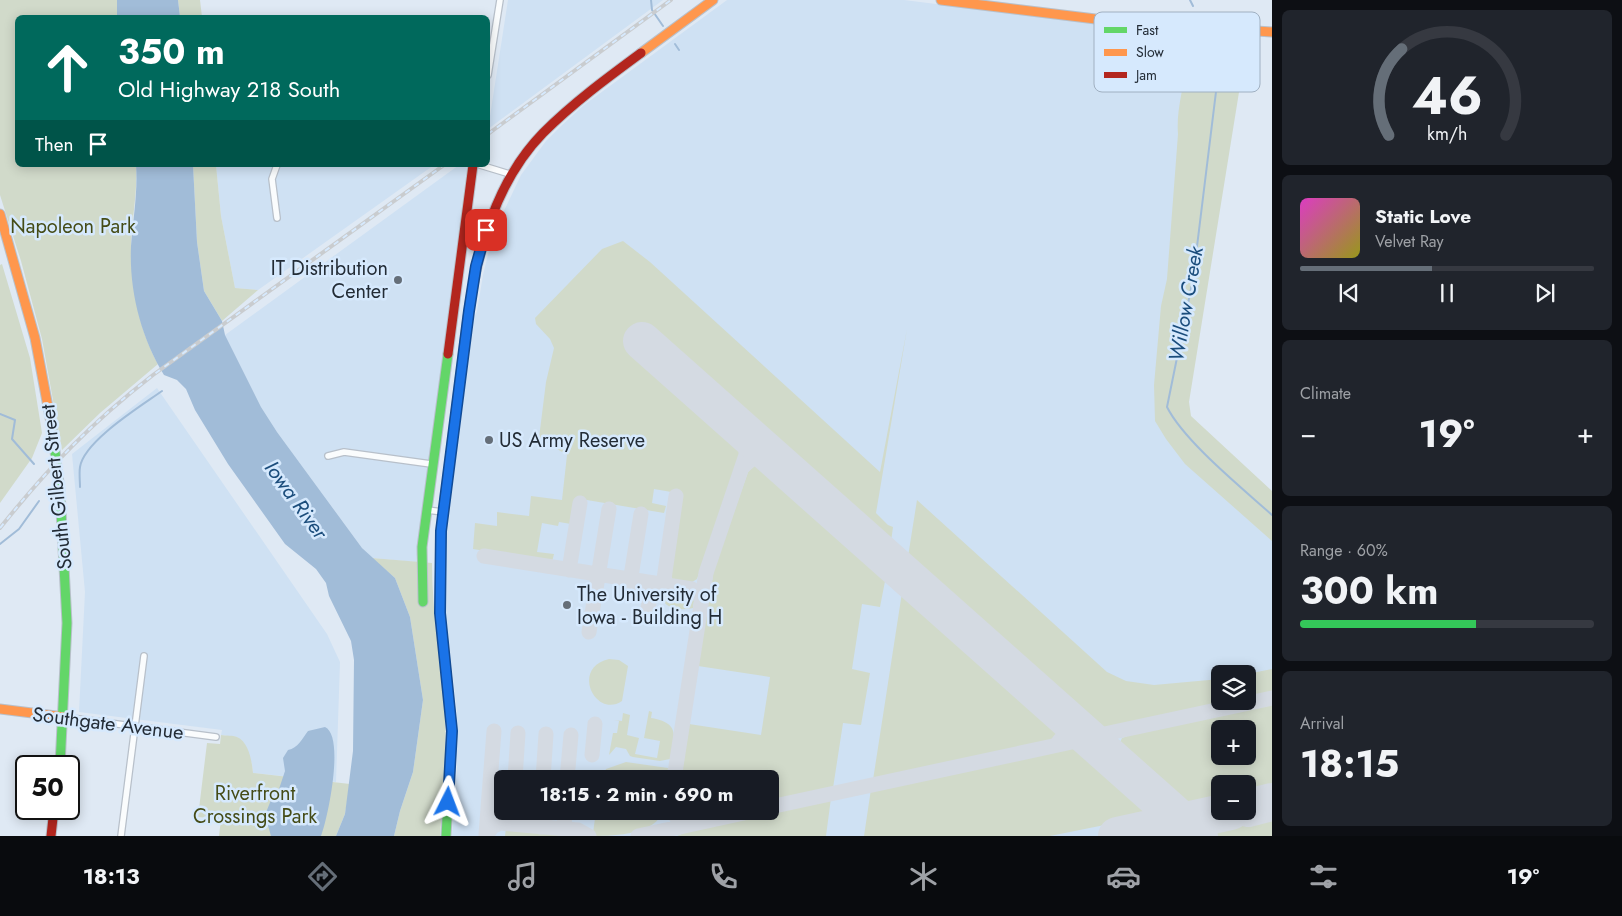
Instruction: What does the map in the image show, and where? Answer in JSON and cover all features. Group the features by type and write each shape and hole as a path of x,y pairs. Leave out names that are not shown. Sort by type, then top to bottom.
{"main road":[{"path":"446,836 452,731 440,613 439,567 443,512 476,266 492,215 513,175 542,134 568,109 713,0"},
{"path":"941,0 1094,19"},
{"path":"422,602 421,563 432,464 473,167"},
{"name":"South Gilbert Street","path":"0,214 3,237 34,338 56,461 67,600 64,717 61,755"},
{"name":"Southgate Avenue","path":"0,709 64,717"},
{"path":"51,836 53,820"}],"street":[{"path":"490,62 500,0"},
{"path":"276,167 272,179 276,218"},
{"path":"487,167 513,175"},
{"path":"328,456 344,452 432,464"},
{"path":"427,510 443,512"},
{"path":"121,836 144,656"},
{"name":"Southgate Avenue","path":"64,717 216,737"}],"shaded area":[{"path":"508,0 663,0 490,128 490,116"},
{"path":"727,0 904,0 1094,24 1094,92 1234,92 1185,414 1272,493 1272,836 452,836 457,767 457,713 446,616 445,545 474,318 493,234 521,175 546,141 584,105"},
{"path":"216,167 431,167 258,290 235,288 221,216"},
{"path":"456,167 467,167 416,562 372,558 362,548 277,432 261,407 225,335"},
{"path":"157,388 327,634 340,662 336,782 253,773 252,764 244,743 237,737 221,735 222,730 79,712 85,592 72,454"}],"green space":[{"name":"Napoleon Park","path":"0,0 117,0 117,15 15,15 15,167 136,167 131,249 133,279 141,323 158,364 100,413 62,450 42,339 21,261 0,195"},
{"path":"178,0 200,0 202,15 180,15"},
{"path":"1182,92 1239,92 1189,402 1191,416 1272,491 1272,541 1185,464 1155,421 1154,385 1161,306 1167,279 1178,116"},
{"path":"193,167 216,167 221,216 235,288 258,290 222,321 204,291 197,242"},
{"path":"623,241 650,262 880,472 907,329 876,513 888,525 893,527 890,549 641,328 628,342 736,439 738,446 737,466 697,579 689,584 673,583 671,574 683,494 654,489 652,503 666,506 664,513 575,498 571,524 559,522 558,526 542,523 537,552 554,554 552,562 473,549 475,523 497,526 497,512 529,516 531,496 562,500 567,455 539,438 546,382 554,348 550,339 536,324 535,318 602,249"},
{"path":"2,264 30,358 42,433 32,458 0,503 0,265"},
{"path":"756,464 766,464 887,571 880,607 862,604 852,669 870,673 861,725 843,723 833,788 779,800 779,770 681,770 689,724 761,735 770,677 698,666 714,569 748,472"},
{"path":"917,500 1107,672 1126,681 1154,685 1211,680 1211,707 1107,729 1099,730 1095,727 1090,727 907,563"},
{"path":"372,558 432,563 433,601 445,715 444,776 440,836 394,836 413,772 423,700 410,617 395,578"},
{"path":"903,586 1057,722 1060,729 1056,738 1040,744 873,780"},
{"path":"662,591 687,593 694,601 693,608 677,609 667,605 662,597"},
{"path":"609,659 619,660 628,666 622,701 612,705 596,698 591,690 589,681 591,672 597,664"},
{"path":"1272,669 1272,694 1256,697 1256,672"},
{"path":"1272,703 1272,789 1256,793 1256,775 1211,775 1211,803 1182,809 1121,754 1118,747 1122,738 1138,732 1240,710 1256,710 1256,706"},
{"path":"649,711 652,712 651,718 667,723 673,731 674,737 670,759 660,761 633,757 630,756 626,749 616,747 609,755 613,733 617,733 619,721 614,720 622,721 623,713 630,715 627,735 639,738 635,754 657,758 660,741 644,738"},
{"name":"Riverfront Crossings Park","path":"221,735 235,736 244,743 252,763 253,773 350,784 345,814 336,836 219,836 221,819 198,817 207,743 220,744"},
{"path":"1078,746 1082,749 1085,748 1159,814 1050,836 864,836 871,789"},
{"path":"626,762 668,768 668,770 606,769"},
{"path":"831,798 826,836 677,836 698,827 730,820 779,820 779,809"},
{"path":"1272,815 1272,836 1213,836 1206,830 1256,820"},
{"path":"595,820 658,820 653,825 634,832 595,836 593,833"},
{"path":"506,828 578,834 582,836 505,836"}],"water":[{"path":"117,0 178,0 180,15 117,15"},
{"name":"Iowa River","path":"136,167 193,167 197,242 204,291 222,321 225,335 261,407 277,432 362,548 395,578 410,617 423,700 413,772 394,836 336,836 345,814 353,751 354,660 351,641 329,596 326,583 316,569 285,544 228,464 195,410 186,389 177,380 164,375 149,345 138,313 132,280 131,246"},
{"path":"325,727 331,734 334,745 334,761 331,796 321,836 271,836 265,815 271,800 278,792 285,771 283,758 288,750 297,745 308,731"}],"waterway":[{"path":"651,0 652,10 663,26"},
{"name":"Willow Creek","path":"1190,0 1193,6"},
{"path":"675,44 679,50"},
{"name":"Willow Creek","path":"1216,92 1193,279 1167,407 1175,420 1200,449 1272,515"},
{"path":"80,487 80,467 92,446 102,435 162,391"},
{"path":"0,414 15,420 12,439 34,464"},
{"path":"0,544 19,529 39,501"}],"taxiway":[{"path":"675,770 706,573 746,455 745,445 736,426 696,390"},
{"path":"744,466 753,459 762,457 772,460 782,465 815,496"},
{"path":"663,586 676,496"},
{"path":"569,570 580,503"},
{"path":"589,632 609,509"},
{"path":"628,595 641,514"},
{"path":"484,556 692,589 702,598"},
{"path":"647,615 652,584"},
{"path":"1022,680 1064,720 1065,734 1056,745"},
{"path":"1045,698 1086,733 1095,736 1272,698"},
{"path":"592,755 595,724"},
{"path":"486,834 494,731"},
{"path":"516,770 518,733"},
{"path":"544,770 546,734"},
{"path":"568,770 571,735"},
{"path":"779,805 1081,740 1094,744 1132,778"},
{"path":"540,820 540,827"},
{"path":"564,820 564,829"},
{"path":"679,820 680,822 693,824"},
{"path":"638,836 712,820"},
{"path":"486,836 492,827 500,823 578,830 589,836"}],"runway":[{"path":"642,341 1199,836"},
{"path":"1256,806 1272,802"},
{"path":"1117,836 1211,815"}],"railway":[{"path":"490,133 671,0"},
{"path":"0,528 36,485 90,428 153,375 441,167"}],"traffic: fast":[{"path":"446,836 452,731 440,613 441,531 468,317"},
{"path":"423,602 422,547 448,354"},
{"path":"52,428 60,491 67,623 61,755"}],"traffic: slow":[{"path":"641,53 713,0"},
{"path":"941,0 1094,19"},
{"path":"1260,31 1272,32"},
{"path":"0,214 35,338 52,428"},
{"path":"0,709 64,717"}],"traffic: jam":[{"path":"468,317 483,242 491,218 513,173 527,152 554,122 590,91 641,53"},
{"path":"448,354 473,167"},
{"path":"51,836 53,820"}],"place":[{"name":"IT Distribution Center","path":"398,280"},
{"name":"US Army Reserve","path":"489,440"},
{"name":"The University of Iowa - Building H","path":"567,605"}],"route":[{"path":"448,802 452,731 440,613 439,567 441,531 469,311 476,266 486,230"}]}
